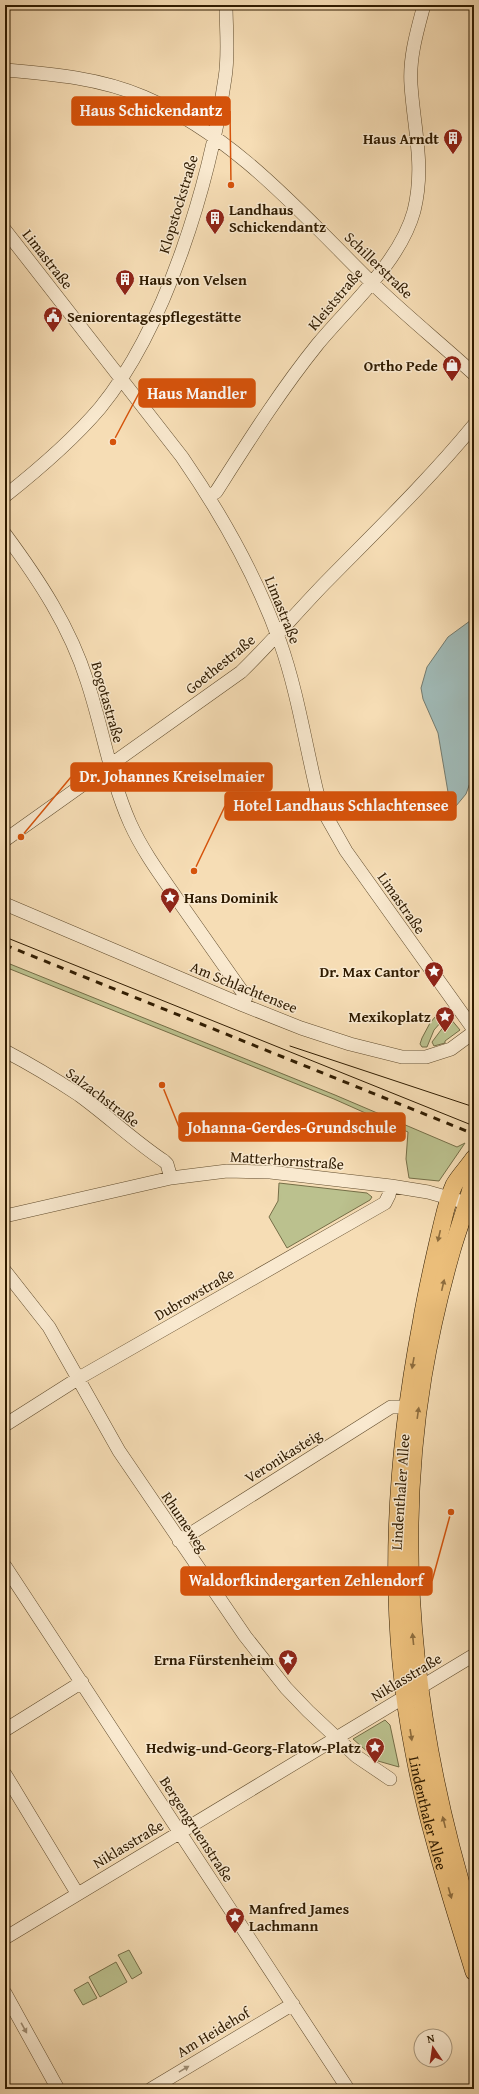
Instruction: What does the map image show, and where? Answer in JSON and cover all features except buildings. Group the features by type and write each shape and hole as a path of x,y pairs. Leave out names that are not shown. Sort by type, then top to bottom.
{"main road":[{"name":"Lindenthaler Allee","path":"474,1158 455,1185 450,1198 428,1284 413,1364 400,1462 396,1545 398,1621 412,1692 440,1806 474,1927"},
{"name":"Lindenthaler Allee","path":"474,1176 470,1204 448,1265 424,1375 414,1442 410,1517 409,1578 412,1692 423,1796 474,1972"}],"street":[{"name":"Klopstockstraße","path":"5,496 38,470 75,435 100,408 121,379 153,322 178,261 200,196 214,136 226,76 226,5"},
{"name":"Kleiststraße","path":"209,496 216,492 265,416 317,345 372,282 399,246 408,228 418,190 419,148 411,84 414,43 424,5"},
{"name":"Schillerstraße","path":"5,70 63,75 108,85 144,96 214,136 286,196 372,282 474,374"},
{"name":"Limastraße","path":"5,230 165,434 209,496 247,566 277,635 290,679 317,792 332,828 350,858 474,1031"},
{"name":"Goethestraße","path":"5,840 241,672 452,452 474,425"},
{"name":"Bogotastraße","path":"5,534 45,590 74,647 87,681 110,766 130,823 140,843 151,862 246,997 243,1005"},
{"name":"Am Schlachtensee","path":"5,904 243,1005 301,1028 350,1044 402,1057 426,1057 451,1049 474,1031"},
{"name":"Salzachstraße","path":"5,1051 38,1068 79,1096 140,1145 164,1161 167,1164 171,1178"},
{"name":"Matterhornstraße","path":"5,1216 171,1178 205,1172 244,1170 391,1186 415,1190 470,1204"},
{"name":"Dubrowstraße","path":"5,1425 79,1378 385,1203 391,1186"},
{"name":"Rhumeweg","path":"5,1271 49,1327 119,1451 224,1607 266,1664 300,1702 356,1756 390,1778"},
{"name":"Veronikasteig","path":"179,1541 391,1407 407,1407"},
{"name":"Bergengruenstraße","path":"5,1566 348,2089"},
{"name":"Niklasstraße","path":"5,1938 474,1655"},
{"path":"5,1730 82,1682"},
{"path":"5,1774 78,1894"},
{"path":"5,1993 58,2089"},
{"name":"Am Heidehof","path":"151,2089 293,2004"}],"green space":[{"path":"5,962 335,1095 457,1147 465,1143 439,1181 409,1178 406,1159 408,1132 334,1099 5,967"},
{"path":"441,1010 446,1010 449,1013 434,1030 427,1047 422,1047 420,1044 422,1038 430,1023"},
{"path":"450,1018 460,1030 445,1041 445,1043 434,1046 432,1042"},
{"path":"279,1183 367,1193 372,1197 370,1200 287,1248 269,1217 278,1201"},
{"path":"385,1720 390,1725 399,1767 378,1761 353,1739"},
{"path":"129,1950 142,1973 132,1979 118,1955"},
{"path":"116,1962 127,1982 100,1997 89,1977"},
{"path":"88,1982 97,1998 83,2005 74,1990"}],"water":[{"path":"474,618 474,772 466,794 456,806 449,798 438,733 423,699 421,688 427,667 448,637"}],"tram line":[{"path":"5,937 474,1126"},
{"path":"290,1046 474,1107"}],"railway":[{"path":"5,945 474,1134"}],"place":[{"name":"Haus Arndt","path":"453,155"},
{"name":"Haus Schickendantz","path":"231,185"},
{"name":"Landhaus Schickendantz","path":"215,235"},
{"name":"Haus von Velsen","path":"125,296"},
{"name":"Seniorentagespflegestätte","path":"53,333"},
{"name":"Ortho Pede","path":"452,382"},
{"name":"Haus Mandler","path":"113,442"},
{"name":"Dr. Johannes Kreiselmaier","path":"21,837"},
{"name":"Hotel Landhaus Schlachtensee","path":"194,871"},
{"name":"Hans Dominik","path":"170,914"},
{"name":"Dr. Max Cantor","path":"434,988"},
{"name":"Mexikoplatz","path":"445,1033"},
{"name":"Johanna-Gerdes-Grundschule","path":"162,1085"},
{"name":"Waldorfkindergarten Zehlendorf","path":"451,1512"},
{"name":"Erna Fürstenheim","path":"288,1676"},
{"name":"Hedwig-und-Georg-Flatow-Platz","path":"375,1764"},
{"name":"Manfred James Lachmann","path":"235,1934"}]}
